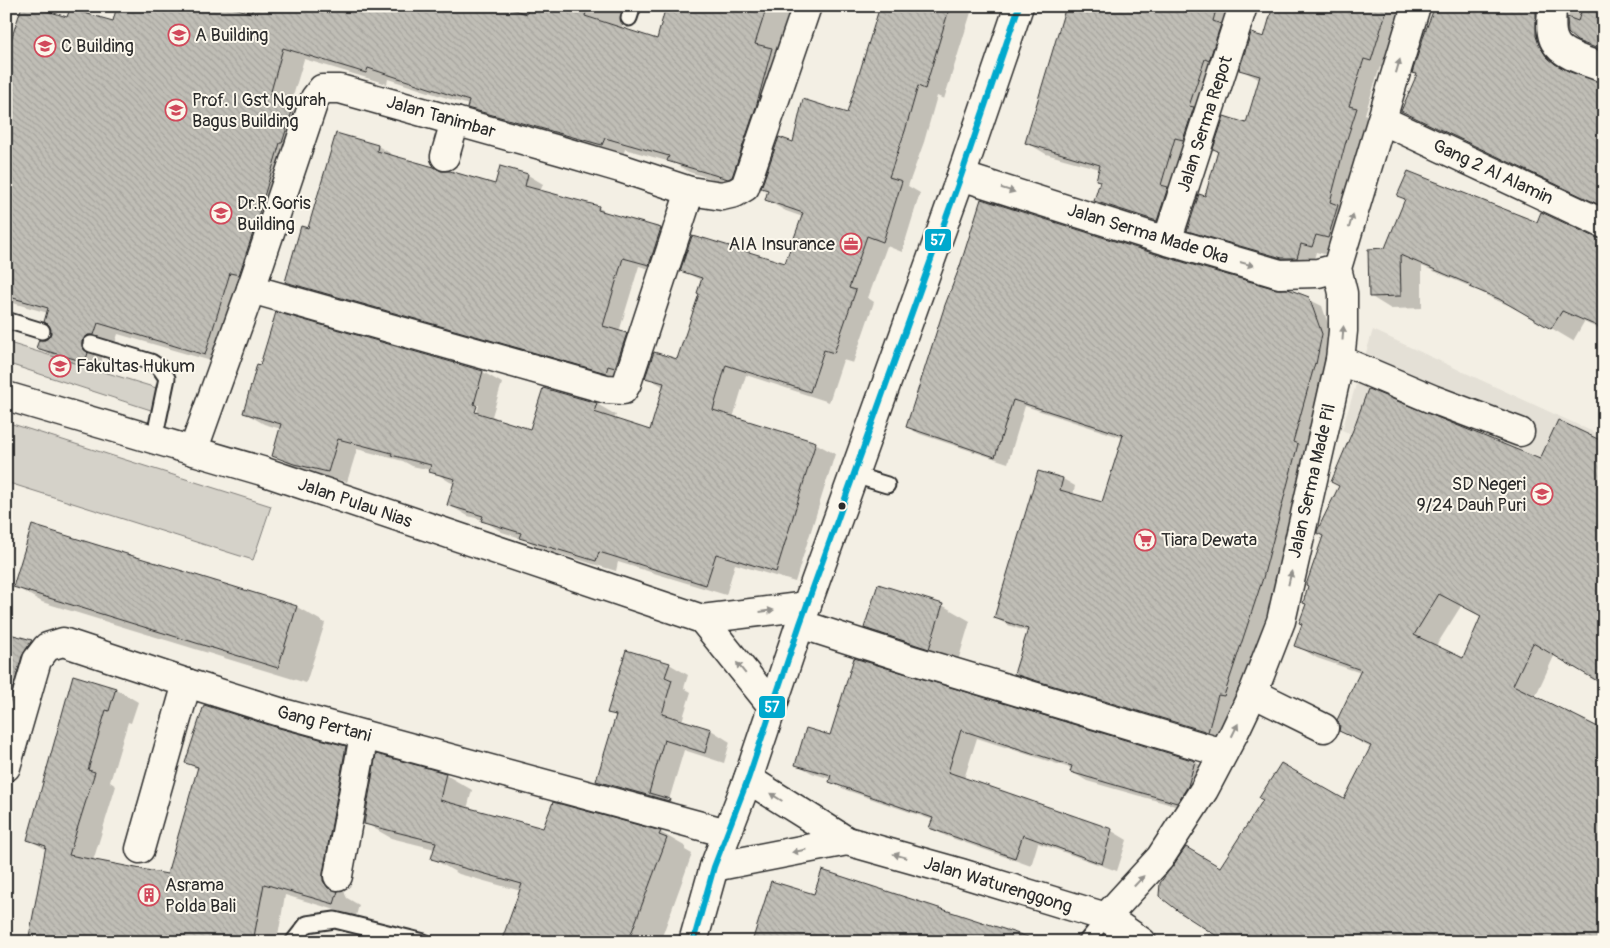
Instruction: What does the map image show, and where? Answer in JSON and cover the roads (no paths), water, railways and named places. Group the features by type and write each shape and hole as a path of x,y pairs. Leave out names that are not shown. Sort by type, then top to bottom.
{"street":[{"name":"Jalan Tanimbar","path":"194,451 315,98 322,89 340,89 620,168 690,191 722,196 735,193 744,187 807,6"},
{"path":"693,942 714,867 748,779 804,615 961,176 1019,6"},
{"name":"Jalan Serma Repot","path":"1167,242 1243,6"},
{"path":"1337,268 1416,6"},
{"path":"1552,6 1552,29 1555,43 1564,52 1604,68"},
{"name":"Gang 2 Al Alamin","path":"1382,120 1604,224"},
{"path":"445,156 455,121"},
{"name":"Jalan Serma Made Oka","path":"961,176 1167,242 1280,274 1318,273 1337,268"},
{"path":"251,289 506,350 606,389 623,390 627,383 690,191"},
{"name":"Jalan Serma Made Pil","path":"1106,917 1160,858 1204,790 1253,692 1281,621 1340,360 1343,331 1343,293 1337,268"},
{"path":"1340,360 1432,399 1520,432"},
{"name":"Jalan Pulau Nias","path":"6,396 262,471 702,619 804,615"},
{"path":"804,615 909,659 1223,754"},
{"path":"702,619 772,706"},
{"name":"Gang Pertani","path":"6,767 37,660 47,647 63,642 283,713 728,833"},
{"path":"140,850 187,683"},
{"path":"1253,692 1324,728"},
{"path":"338,876 364,735"},
{"name":"Jalan Waturenggong","path":"748,779 847,841 1106,917 1142,942"},
{"name":"Jalan Waturenggong","path":"714,867 847,841"}],"lane":[{"path":"6,320 42,331"},
{"path":"91,344 152,362 160,368 166,378 154,440"},
{"path":"854,475 887,485"},
{"path":"1086,942 1106,917"},
{"path":"293,942 307,924 335,920 424,942"}],"place":[{"name":"A Building","path":"179,35"},
{"name":"C Building","path":"45,46"},
{"name":"Prof. I Gst Ngurah Bagus Building","path":"176,110"},
{"name":"Dr.R.Goris Building","path":"221,213"},
{"name":"AIA Insurance","path":"851,244"},
{"name":"Fakultas Hukum","path":"60,366"},
{"name":"SD Negeri 9/24 Dauh Puri","path":"1542,494"},
{"name":"Tiara Dewata","path":"1145,540"},
{"name":"Asrama Polda Bali","path":"149,895"}]}
